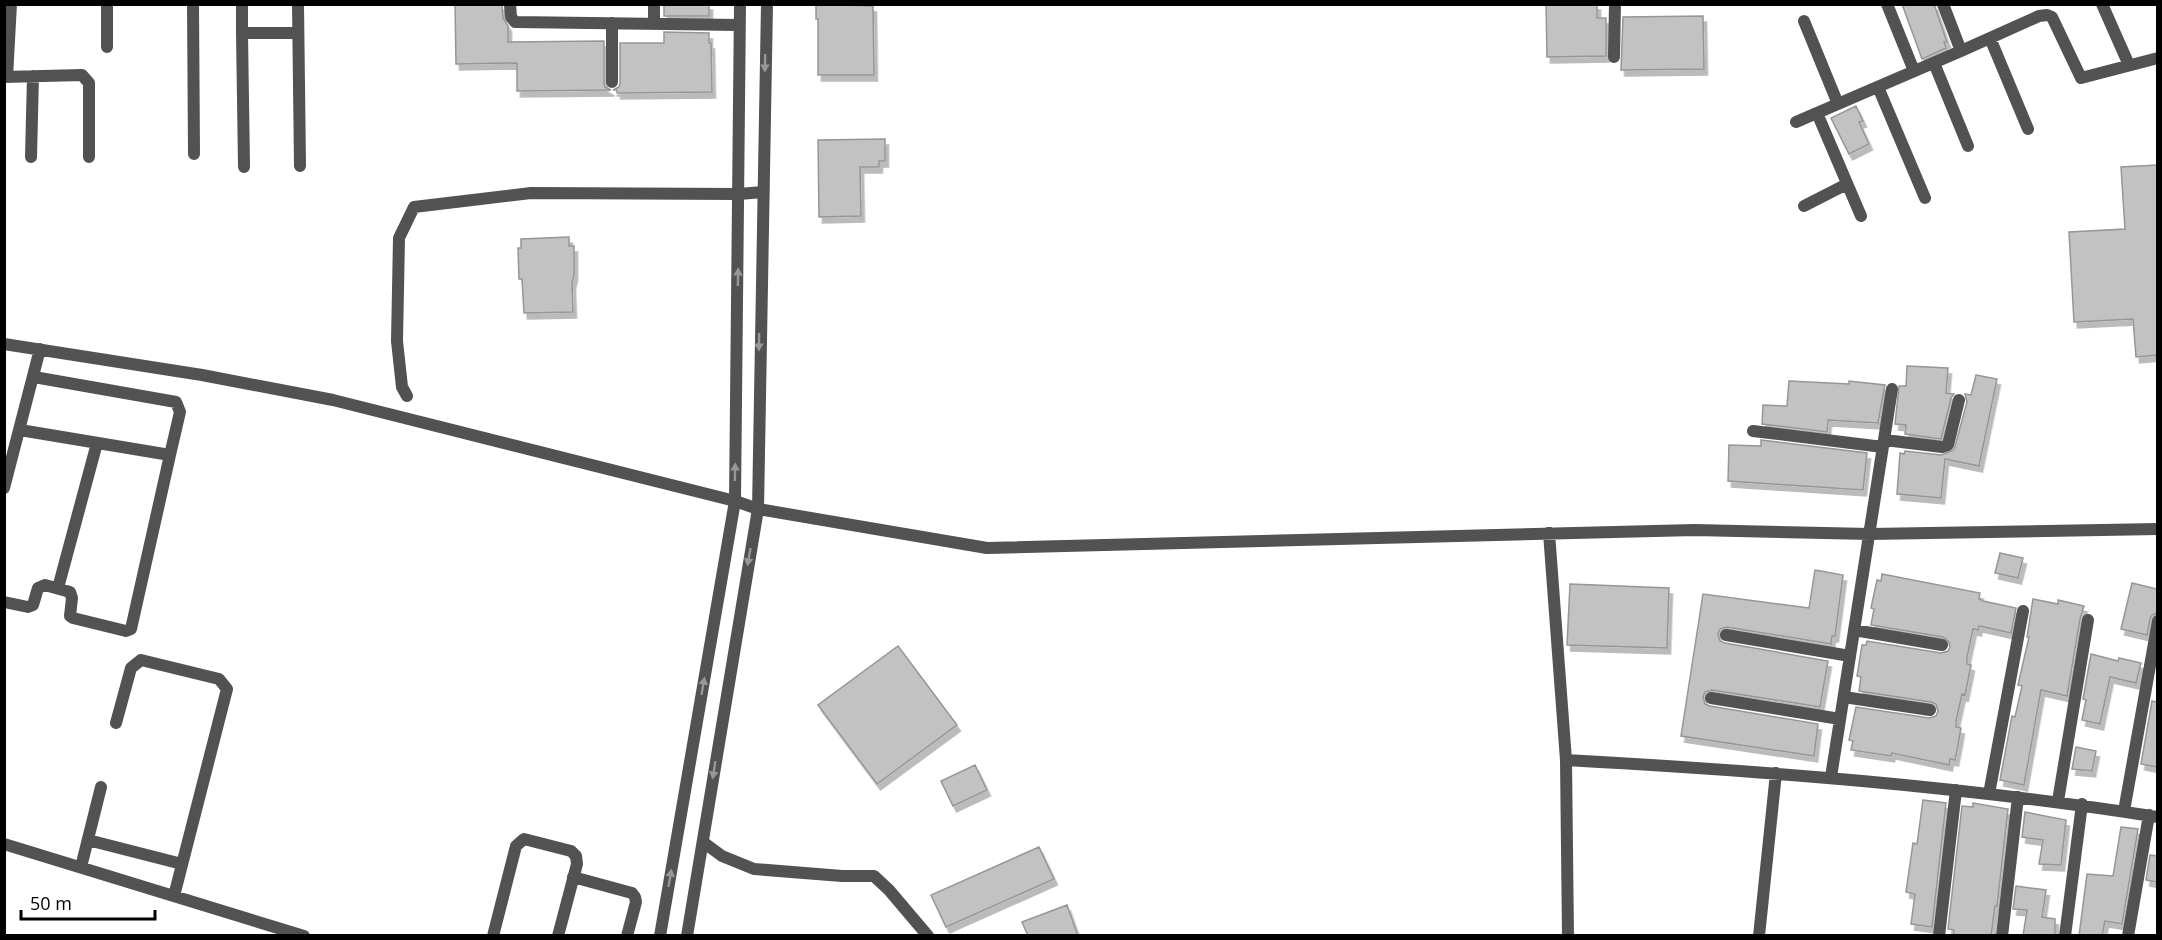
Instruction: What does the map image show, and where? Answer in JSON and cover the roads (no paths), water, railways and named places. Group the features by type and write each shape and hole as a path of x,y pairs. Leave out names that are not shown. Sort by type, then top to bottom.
{"street":[{"path":"10,4 6,77 82,75 86,78 89,83 89,157"},
{"path":"107,4 107,47"},
{"path":"193,4 194,154"},
{"path":"242,4 244,167"},
{"path":"298,4 300,166"},
{"path":"510,4 511,17 515,22 739,25"},
{"path":"654,4 654,24"},
{"path":"660,936 735,501 740,4"},
{"path":"687,936 758,509 766,4"},
{"path":"1614,57 1615,4"},
{"path":"1887,4 1914,71"},
{"path":"1943,4 1961,51"},
{"path":"2102,4 2129,65"},
{"path":"1796,122 2039,16 2052,17 2081,78 2157,58"},
{"path":"1804,21 1838,104"},
{"path":"612,23 612,82"},
{"path":"242,33 298,33"},
{"path":"1990,38 2028,129"},
{"path":"1934,63 1968,146"},
{"path":"31,157 33,76"},
{"path":"1878,87 1925,198"},
{"path":"1817,113 1861,216"},
{"path":"1804,206 1847,184"},
{"path":"407,396 402,387 397,341 399,238 414,207 531,193 739,194 763,192"},
{"path":"4,344 202,375 333,400 735,501 758,509 987,548 1695,530 1870,534 2157,528"},
{"path":"4,488 40,349"},
{"path":"4,602 28,607 33,605 38,588 42,585 58,588 68,591 72,596 69,616 126,631 131,629 180,412 176,402 34,377"},
{"path":"1831,777 1893,389"},
{"path":"1753,431 1884,444 1942,447 1948,445 1959,400"},
{"path":"20,430 170,455"},
{"path":"58,588 97,443"},
{"path":"1549,533 1566,760 1568,936"},
{"path":"1989,794 2024,611"},
{"path":"2058,801 2088,620"},
{"path":"2124,811 2157,621"},
{"path":"1854,630 1942,645"},
{"path":"1726,635 1850,656"},
{"path":"116,723 130,668 141,660 219,679 227,689 174,896"},
{"path":"1844,697 1930,710"},
{"path":"1711,698 1840,719"},
{"path":"1566,760 1831,777 2058,801 2153,816 2128,936"},
{"path":"1759,936 1776,772"},
{"path":"81,867 101,786"},
{"path":"1939,936 1956,790"},
{"path":"2002,936 2018,797"},
{"path":"2065,936 2082,804"},
{"path":"493,936 516,846 524,839 571,851 576,856 577,864 558,936"},
{"path":"88,840 182,864"},
{"path":"703,842 722,856 754,869 842,876 874,876 928,936"},
{"path":"4,844 304,936"},
{"path":"573,877 632,893 636,902 627,936"}]}
